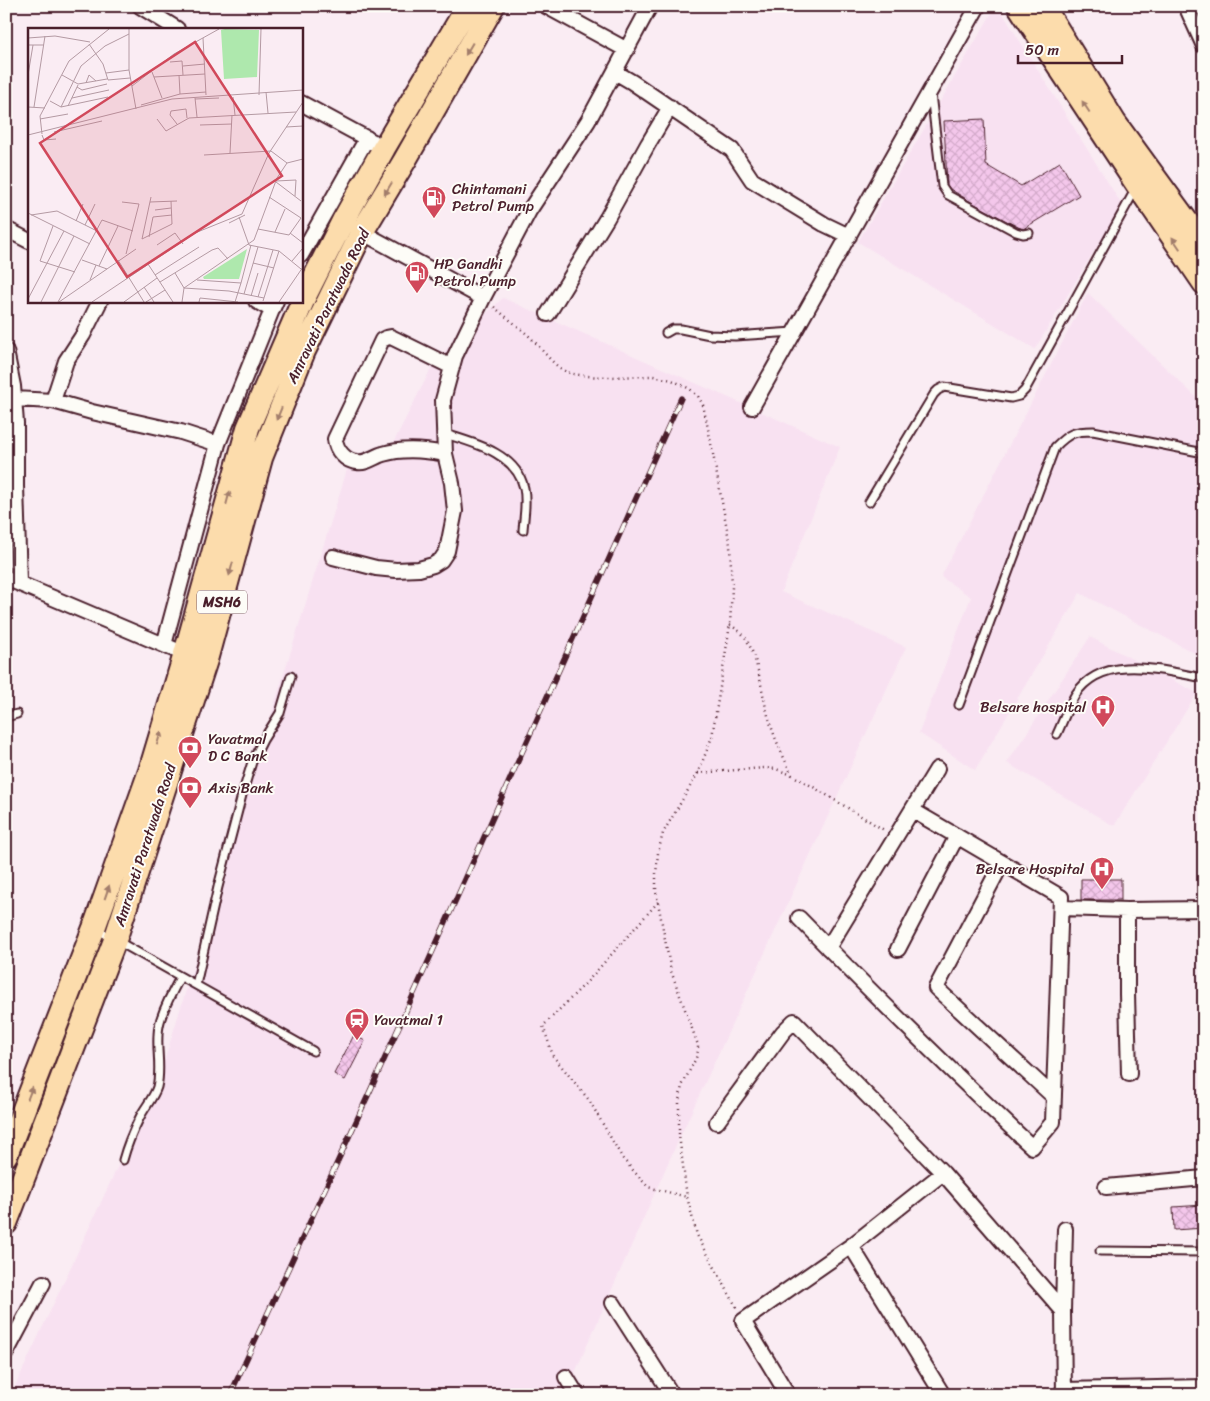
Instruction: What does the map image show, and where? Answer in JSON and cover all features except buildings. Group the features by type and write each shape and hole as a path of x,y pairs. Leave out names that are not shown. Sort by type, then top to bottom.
{"main road":[{"name":"Amravati Paratwada Road","path":"6,1155 94,928 150,771 185,654 248,428 305,296 343,221 376,143 468,6"},
{"name":"Amravati Paratwada Road","path":"6,1223 115,940 206,660 261,458 304,351 362,232 493,6"},
{"path":"1019,6 1143,177 1204,245"},
{"path":"1042,6 1115,123 1143,177 1204,283"}],"street":[{"path":"140,6 175,28"},
{"path":"546,6 627,50"},
{"path":"333,557 376,568 396,570 419,569 433,565 441,560 447,551 455,511 452,483 445,454 444,400 455,356 528,211 588,121 650,6"},
{"path":"752,407 978,6"},
{"path":"1186,6 1204,46"},
{"path":"615,72 732,150 752,180 824,224 848,236"},
{"path":"302,104 405,160"},
{"path":"548,314 607,218 670,107"},
{"path":"302,254 376,143"},
{"path":"343,221 483,298"},
{"path":"6,229 27,237"},
{"path":"53,401 66,361 84,335 100,302"},
{"path":"164,645 218,444 274,305 260,302"},
{"path":"445,454 424,450 403,451 384,454 359,463 350,460 340,452 336,446 335,439 382,340 391,337 452,367"},
{"path":"6,351 13,386 16,423 16,486 20,583"},
{"path":"14,399 53,401 180,432 218,444"},
{"path":"6,578 185,654"},
{"path":"828,948 937,769"},
{"path":"799,918 985,1103 1032,1147 1053,1122 1061,897 912,810"},
{"path":"898,949 956,836"},
{"path":"1002,863 936,988 1054,1097"},
{"path":"1060,908 1127,910 1204,909"},
{"path":"1127,910 1129,1074"},
{"path":"717,1122 783,1032 794,1021 943,1173 1063,1311"},
{"path":"788,1395 743,1321 851,1246 943,1173"},
{"path":"1106,1186 1204,1178"},
{"path":"1065,1229 1063,1392 1204,1387"},
{"path":"851,1246 943,1395"},
{"path":"6,1353 43,1283"},
{"path":"613,1303 672,1395"},
{"path":"566,1377 577,1395"}],"lane":[{"path":"931,91 944,191 1016,232 1029,233"},
{"path":"870,502 938,390 944,387 1011,398 1020,396 1143,177"},
{"path":"666,333 673,329 710,335 735,336 794,332"},
{"path":"959,705 1055,447 1065,437 1077,431 1093,431 1204,453"},
{"path":"445,434 483,446 499,455 514,468 523,486 526,506 523,530"},
{"path":"1057,734 1076,695 1087,682 1104,672 1141,667 1204,678"},
{"path":"196,985 218,887 252,762 280,713 291,676"},
{"path":"6,717 17,714"},
{"path":"94,928 313,1051"},
{"path":"123,1160 129,1140 156,1090 160,1063 157,1042 159,1025 180,977"},
{"path":"1100,1251 1204,1252"}],"path":[{"path":"483,298 530,337 565,371 590,376 660,377 672,380 690,389 698,396 703,405 730,545 732,587 730,625 712,736 698,773 663,833 658,853 656,892 671,971 698,1045 696,1058 682,1086 679,1100 680,1135 687,1197 697,1235 743,1321"},
{"path":"730,625 744,636 750,648 769,721 792,775"},
{"path":"698,773 764,768 776,769 792,775 896,837"},
{"path":"658,902 586,984 543,1026 552,1056 589,1100 623,1159 648,1187 687,1197"}],"shaded area":[{"path":"996,6 998,6 1122,205 1035,349 858,242"},
{"path":"1088,293 1204,405 1204,658 1080,593 975,770 919,733 971,597 941,577"},
{"path":"503,298 840,447 781,592 906,647 668,1163 565,1395 11,1395 159,1078 350,460 340,452 384,461 436,359"},
{"name":"Belsare hospital","path":"1090,637 1197,693 1114,826 1007,763"}],"railway":[{"path":"230,1395 371,1089 681,398"}],"place":[{"name":"Chintamani Petrol Pump","path":"434,219"},
{"name":"HP Gandhi Petrol Pump","path":"417,294"},
{"name":"Belsare hospital","path":"1103,728"},
{"name":"Yavatmal D C Bank","path":"190,769"},
{"name":"Axis Bank","path":"190,809"},
{"name":"Belsare Hospital","path":"1102,890"},
{"name":"Yavatmal 1","path":"357,1041"}]}
